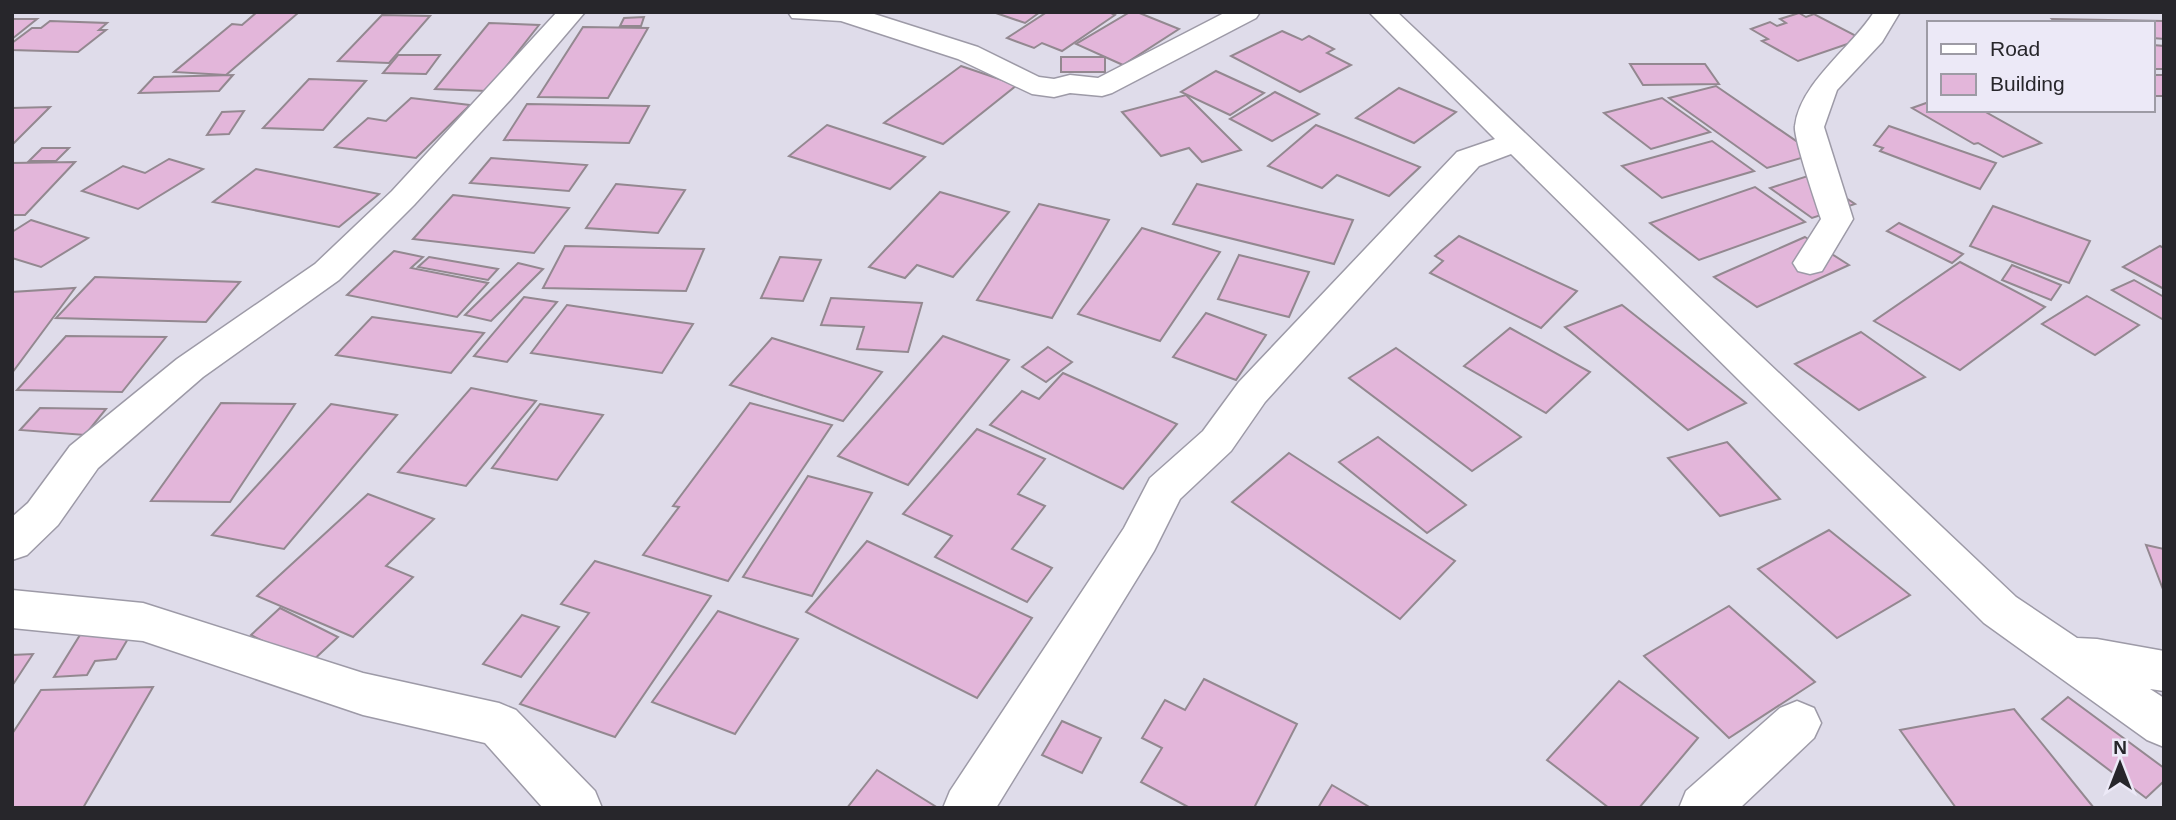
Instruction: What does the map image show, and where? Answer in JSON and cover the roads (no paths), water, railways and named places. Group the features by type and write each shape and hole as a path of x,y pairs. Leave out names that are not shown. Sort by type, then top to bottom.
{"street":[{"path":"12,543 43,514 84,457 190,368 327,272 403,198 502,93 572,12"},
{"path":"801,12 844,13 968,53 1032,85 1054,88 1070,84 1102,87 1247,12"},
{"path":"1382,12 2000,610 2164,726"},
{"path":"1810,262 1837,219 1809,127 1824,88 1872,36 1888,12"},
{"path":"968,808 1139,539 1164,489 1217,441 1252,392 1468,159 1516,142"},
{"path":"12,609 143,622 363,694 499,725 577,808"},
{"path":"2164,671 2096,659 2054,658 2164,726"},
{"path":"1704,808 1797,723"}]}
